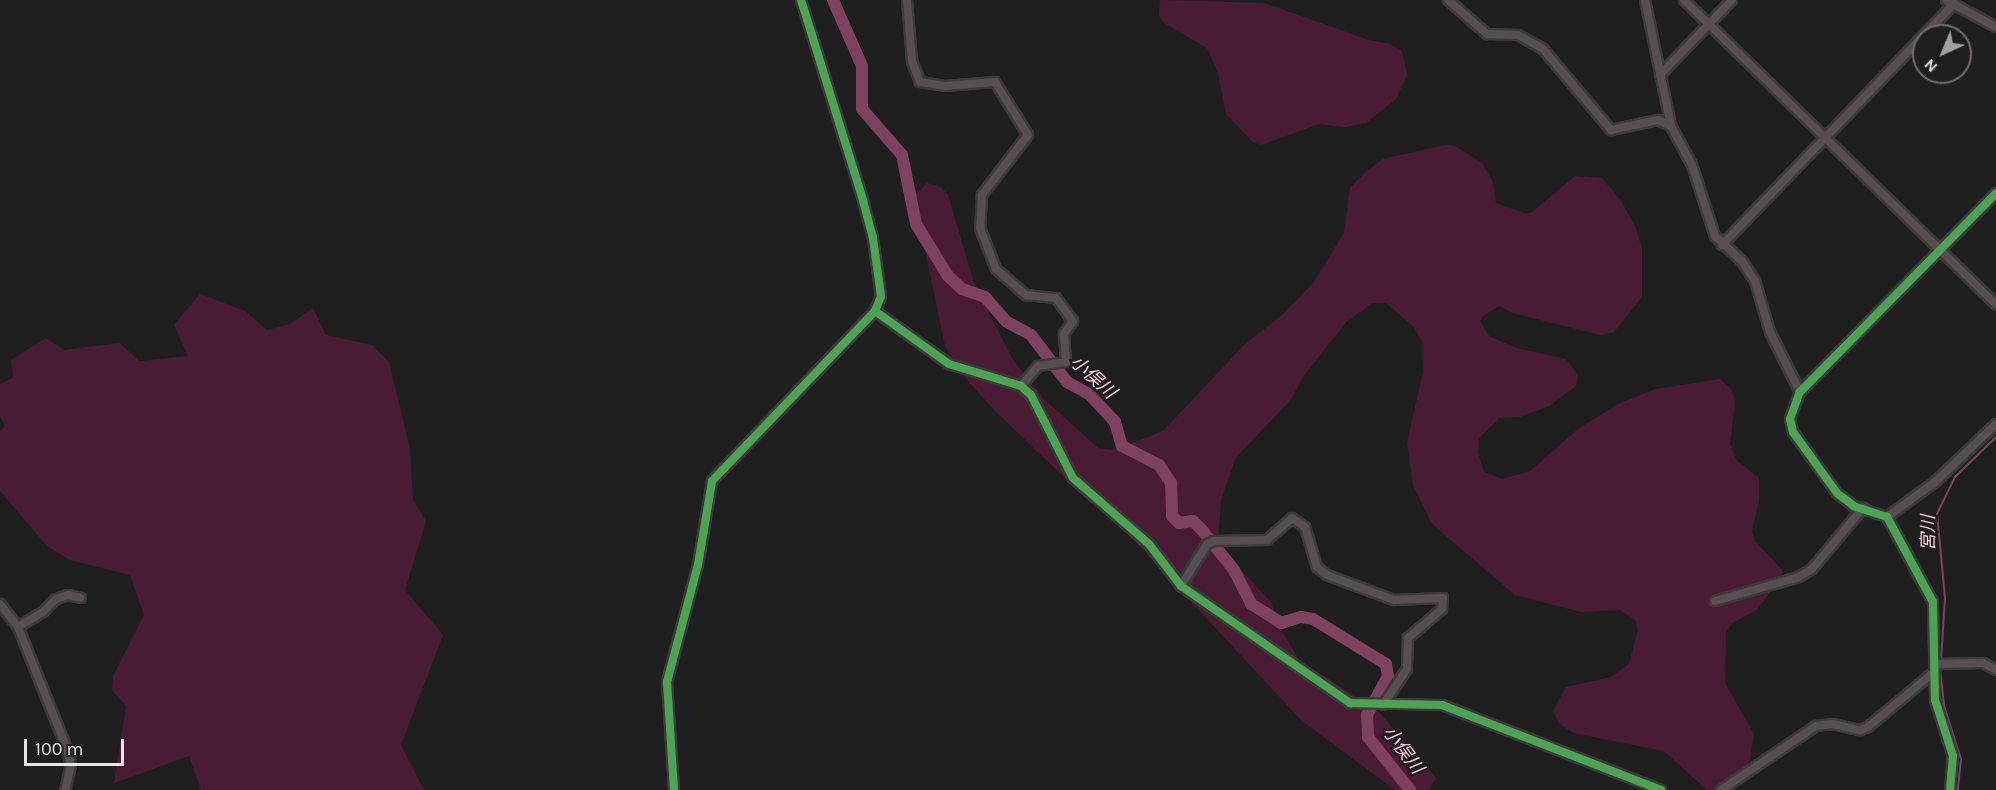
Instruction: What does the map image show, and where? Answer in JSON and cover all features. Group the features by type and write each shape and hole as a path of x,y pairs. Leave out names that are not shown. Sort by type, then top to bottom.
{"street":[{"path":"674,790 667,682 698,564 712,481 875,311 881,285 873,238 834,100 801,0"},
{"path":"907,0 912,61 920,82 945,86 995,82 1029,135 982,195 980,228 996,269 1026,296 1056,298 1073,321 1064,336 1066,362 1038,366 1021,386"},
{"path":"1448,0 1488,34 1518,35 1543,49 1611,130 1658,120 1671,126"},
{"path":"1645,0 1671,126 1692,165 1709,222 1722,244 1742,261 1755,281 1770,332 1800,392"},
{"path":"1684,0 1996,305"},
{"path":"1660,75 1732,0"},
{"path":"1722,244 1950,2 1996,27"},
{"path":"1950,790 1955,770 1935,700 1935,609 1887,517 1863,508 1837,493 1793,432 1790,419 1800,392 1996,193"},
{"path":"875,311 949,364 1021,386 1031,395 1073,478 1142,537 1181,586 1350,703 1429,704 1462,711 1661,790"},
{"path":"1887,517 1935,482 1996,424"},
{"path":"1715,601 1799,577 1819,562 1863,508"},
{"path":"1181,586 1207,544 1214,541 1267,540 1292,518 1305,527 1317,567 1327,575 1395,600 1443,598 1442,609 1408,638 1407,669 1383,705"},
{"path":"18,627 43,612 56,599 68,595 81,598"},
{"path":"0,604 18,627 67,749 70,765 65,790"},
{"path":"1721,790 1816,726 1833,724 1860,730 1868,727 1934,668 1952,663 1983,663 1996,670"}],"shaded area":[{"path":"1160,0 1264,3 1369,40 1390,44 1402,51 1407,75 1396,99 1366,123 1345,127 1319,124 1261,145 1253,142 1226,114 1218,73 1207,48 1164,23 1159,16"},
{"path":"1445,145 1455,146 1482,163 1493,182 1496,203 1524,213 1531,213 1575,176 1602,178 1621,201 1636,228 1642,249 1642,297 1614,332 1601,335 1513,313 1499,306 1483,316 1480,321 1489,336 1516,348 1566,359 1578,375 1576,386 1549,406 1520,417 1499,418 1487,430 1479,439 1478,453 1484,472 1502,479 1530,471 1578,429 1618,404 1656,389 1720,379 1731,389 1735,401 1730,444 1737,461 1759,478 1759,501 1752,531 1755,541 1784,572 1757,610 1732,623 1726,633 1725,683 1754,734 1747,778 1734,790 1707,790 1664,751 1574,733 1559,724 1553,711 1566,687 1611,677 1629,664 1638,630 1636,621 1620,610 1581,612 1515,595 1432,524 1413,485 1407,443 1423,372 1422,342 1414,327 1386,303 1373,303 1347,321 1303,377 1290,401 1236,457 1221,500 1218,539 1222,550 1271,602 1281,630 1300,661 1377,710 1436,778 1429,790 1395,790 1301,720 1115,520 1090,502 995,411 967,380 945,346 916,206 916,194 927,183 941,187 948,195 974,283 1013,360 1044,399 1098,448 1112,450 1151,436 1164,430 1244,345 1282,315 1314,282 1344,233 1350,188 1367,171 1383,159"},
{"path":"200,294 245,311 267,330 290,324 313,308 326,335 372,345 389,362 410,449 413,500 426,521 405,590 443,635 401,745 424,790 201,790 189,756 114,783 126,706 112,690 113,676 144,615 130,575 70,560 47,546 0,491 0,432 5,426 0,416 0,384 13,378 11,360 46,338 64,350 119,343 140,361 188,356 174,325"}],"waterway":[{"name":"小俣川","path":"833,0 862,66 862,109 902,155 916,224 948,276 962,289 985,297 1007,322 1031,335 1067,382 1090,395 1115,422 1122,446 1159,465 1171,483 1172,516 1179,523 1193,521 1202,530 1234,570 1251,604 1281,623 1301,617 1313,619 1386,664 1388,676 1367,715 1368,737 1410,790"},
{"name":"宮川","path":"1941,661 1945,598 1937,514 1955,477 1996,437"},
{"name":"宮川","path":"1940,667 1944,706 1961,759 1958,790"}],"cycle path":[{"path":"674,790 667,682 698,565 712,481 875,311 881,296 873,238 863,200 801,0"},
{"path":"1950,790 1953,756 1935,700 1933,602 1887,517 1854,506 1837,493 1793,432 1790,419 1800,392 1996,193"},
{"path":"875,311 949,364 1021,386 1031,395 1073,478 1149,544 1181,586 1350,703 1442,705 1661,790"}]}
